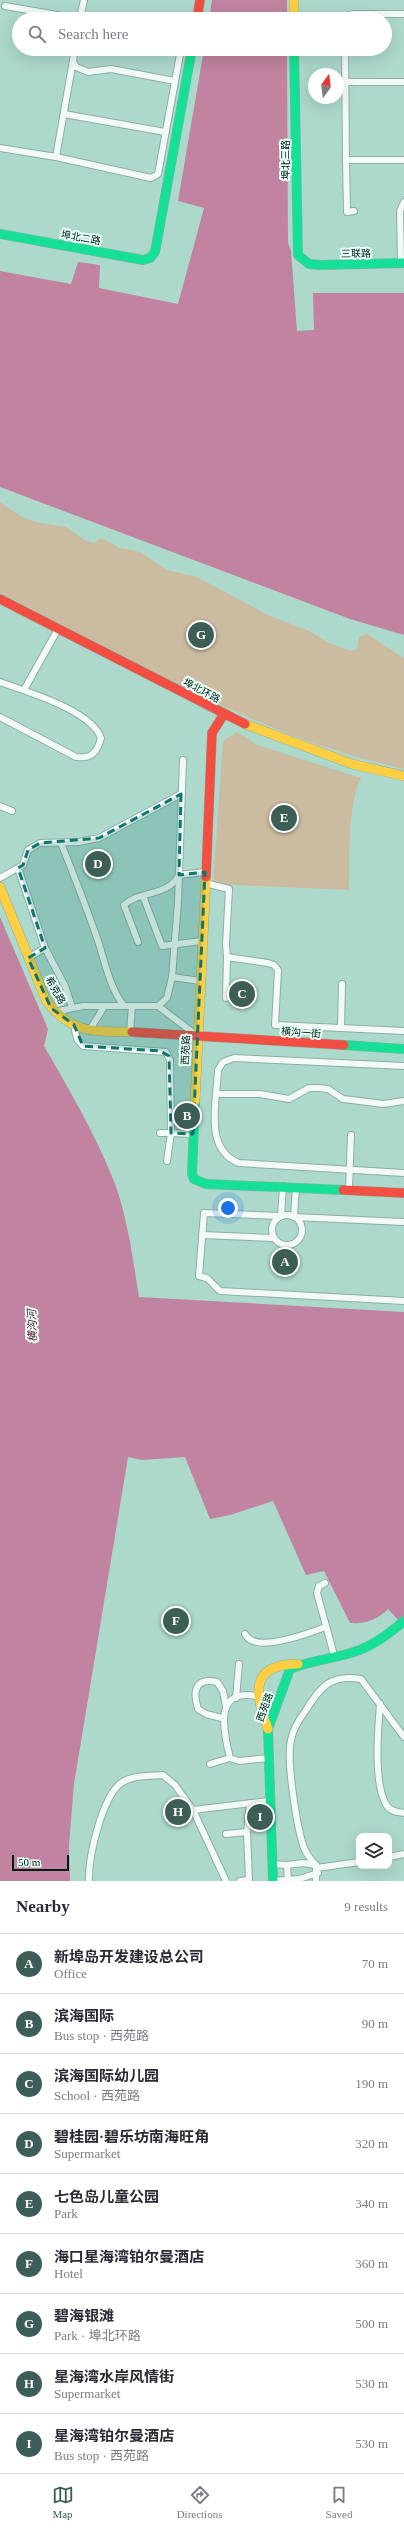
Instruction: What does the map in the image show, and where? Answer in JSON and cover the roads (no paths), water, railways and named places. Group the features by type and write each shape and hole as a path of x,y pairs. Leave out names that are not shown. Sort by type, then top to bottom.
{"main road":[{"path":"198,12 200,0"},
{"path":"294,0 294,12"},
{"name":"埠北二路","path":"0,234 143,260 150,258 156,252 191,56"},
{"name":"埠北三路","path":"294,56 296,247 300,258 309,264"},
{"name":"三联路","path":"309,264 403,263"},
{"name":"埠北环路","path":"0,599 224,714 303,747 352,764 404,776"},
{"name":"西苑路","path":"224,714 212,733 191,1168 194,1179 199,1182 404,1192"},
{"name":"希克路","path":"0,887 42,992 54,1012 74,1026 89,1031 197,1036"},
{"name":"横沟一街","path":"197,1036 404,1049"},
{"path":"268,1729 262,1716 260,1697 263,1674 270,1668 301,1663 334,1655 352,1653 390,1634 404,1621"},
{"name":"西苑路","path":"273,1881 268,1801 268,1729 290,1669 301,1663"}],"street":[{"path":"82,12 84,0"},
{"path":"3,4 45,12"},
{"path":"392,14 404,14"},
{"path":"56,157 74,56"},
{"path":"0,148 56,157 151,178 158,174 180,56"},
{"path":"345,56 347,212 354,211"},
{"path":"73,61 76,67 88,72 111,69 175,81"},
{"path":"345,82 404,82"},
{"path":"64,114 165,132"},
{"path":"346,160 404,160"},
{"path":"403,263 400,211 404,202"},
{"path":"24,690 58,629"},
{"path":"0,682 24,690 54,703 98,729 101,738 95,754 87,758 76,757 0,717"},
{"path":"158,1006 167,998 172,977 183,760"},
{"path":"0,878 23,865 28,850 40,843 61,843 98,838 181,794"},
{"path":"0,806 12,811"},
{"path":"61,843 96,934 109,980 115,993 124,1006"},
{"path":"18,868 45,948 65,986 72,1007"},
{"path":"178,875 206,872"},
{"path":"138,942 124,906 143,896 171,886 178,875"},
{"path":"205,883 229,889 226,944 226,998"},
{"path":"143,896 162,946 174,946 202,941"},
{"path":"28,958 45,948"},
{"path":"227,957 268,963 274,965 278,970 275,1025 404,1031"},
{"path":"172,977 200,981"},
{"path":"341,1028 342,984"},
{"path":"130,1032 132,1006"},
{"path":"54,1012 72,1007 158,1006 197,1036"},
{"path":"89,1031 104,1007"},
{"path":"74,1026 78,1039 83,1046 166,1052 170,1060 171,1133 167,1161"},
{"path":"404,1066 234,1058 222,1062 218,1070 215,1136 221,1150 231,1160 248,1165 404,1173"},
{"path":"217,1094 260,1094 289,1099 309,1088 318,1088 328,1089 343,1099 383,1104 404,1101"},
{"path":"160,1133 193,1134"},
{"path":"349,1190 351,1135"},
{"path":"273,1238 274,1224 281,1216 283,1186"},
{"path":"202,1235 273,1238 276,1241 288,1244 298,1242 301,1227 294,1217 296,1187"},
{"path":"404,1222 204,1213 199,1276 207,1278 220,1291 404,1301"},
{"path":"324,1583 319,1586 317,1593 325,1627 334,1655"},
{"path":"245,1634 250,1640 256,1642 278,1641 325,1627"},
{"path":"236,1698 239,1664"},
{"path":"316,1881 317,1869 309,1858 304,1847 299,1824 292,1774 291,1740 302,1714 317,1692 325,1684 337,1679 361,1679 404,1737"},
{"path":"222,1718 206,1714 198,1709 195,1692 199,1683 205,1680 217,1682 223,1691 226,1707"},
{"path":"230,1758 222,1718 226,1707 236,1698 248,1695 260,1697"},
{"path":"380,1704 377,1739 380,1784 387,1806 397,1812 404,1813"},
{"path":"210,1764 230,1758 239,1761 268,1758"},
{"path":"89,1881 90,1861 101,1819 112,1793 122,1783 141,1777 163,1775 175,1785 193,1810 226,1881"},
{"path":"193,1810 268,1801"},
{"path":"240,1881 249,1880 247,1832 250,1803"},
{"path":"226,1834 247,1832"},
{"path":"392,1856 404,1854"},
{"path":"273,1881 288,1881 306,1878 317,1869 356,1862"},
{"path":"272,1864 287,1865 303,1863 317,1869"},
{"path":"287,1865 288,1881"}],"water":[{"path":"212,0 287,0 287,12 210,12"},
{"path":"203,56 287,56 288,242 291,251 297,331 314,330 313,293 404,293 404,635 350,619 0,487 0,271 71,284 78,262 100,265 99,288 178,304 204,208 178,201"},
{"name":"横沟河","path":"0,917 48,1029 44,1046 91,1131 115,1184 127,1226 139,1297 404,1312 404,1626 388,1609 375,1619 361,1623 350,1623 324,1571 306,1575 273,1501 230,1515 210,1519 185,1457 142,1460 128,1457 74,1784 69,1845 70,1881 0,1881"}],"place":[{"name":"碧海银滩","path":"201,635"},
{"name":"七色岛儿童公园","path":"284,818"},
{"name":"碧桂园·碧乐坊南海旺角","path":"98,864"},
{"name":"滨海国际幼儿园","path":"242,994"},
{"name":"滨海国际","path":"187,1116"},
{"name":"新埠岛开发建设总公司","path":"285,1262"},
{"name":"海口星海湾铂尔曼酒店","path":"176,1621"},
{"name":"星海湾水岸风情街","path":"178,1812"},
{"name":"星海湾铂尔曼酒店","path":"260,1817"}]}
